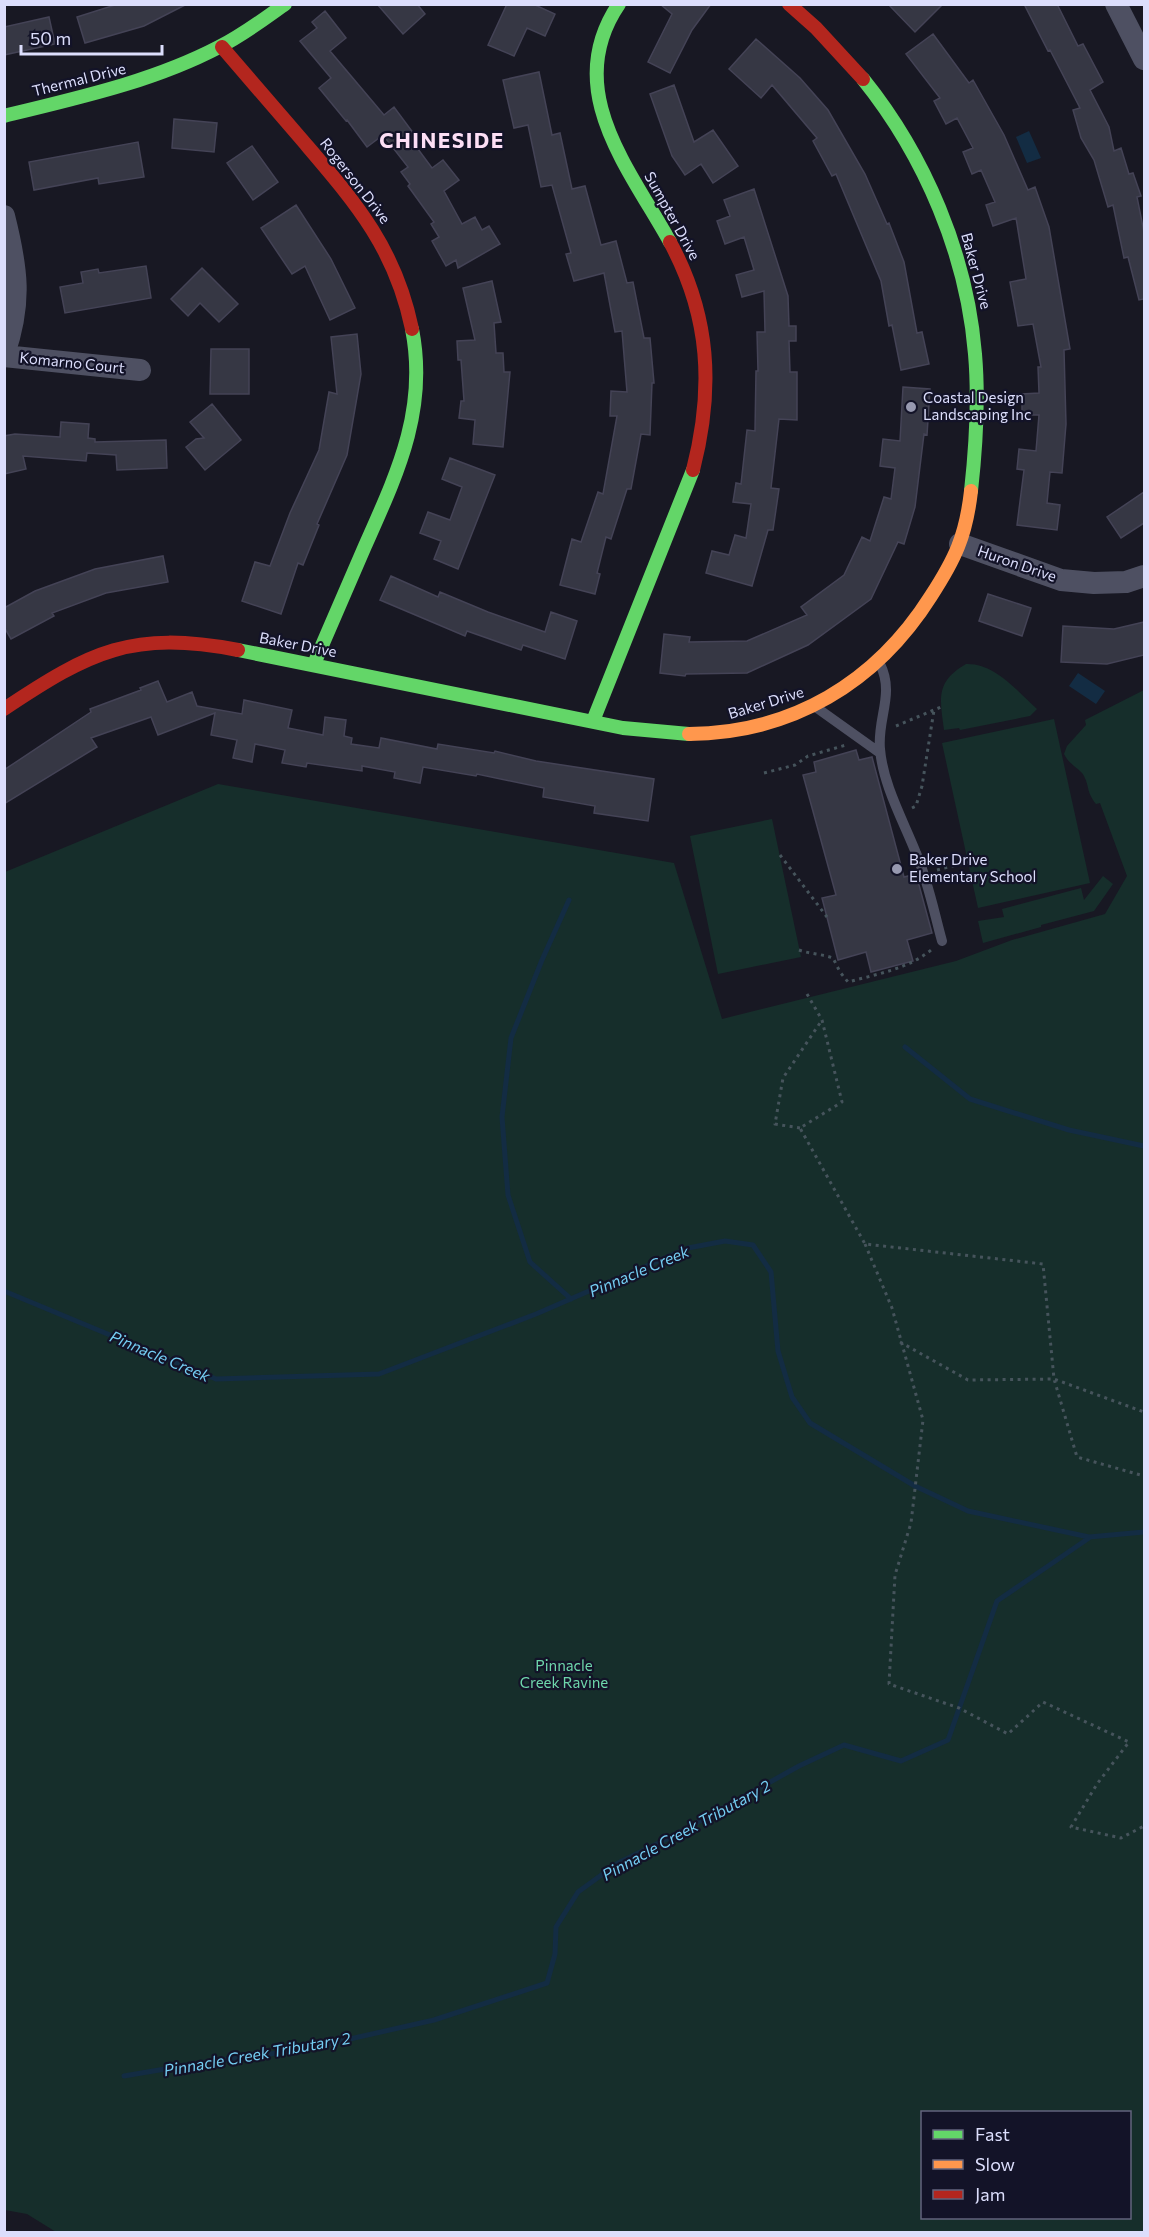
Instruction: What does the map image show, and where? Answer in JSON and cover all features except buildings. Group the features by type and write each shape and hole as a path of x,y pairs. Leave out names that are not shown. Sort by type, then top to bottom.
{"street":[{"name":"Thermal Drive","path":"4,116 146,80 222,47 249,31 285,4"},
{"name":"Sumpter Drive","path":"593,721 692,475 706,412 704,348 689,284 672,247 618,157 598,104 596,71 601,43 619,4"},
{"name":"Baker Drive","path":"4,709 87,657 136,644 188,642 314,664 662,733 712,734 752,728 814,706 855,682 922,614 960,544 967,524 976,437 976,344 971,313 953,246 924,174 910,146 874,91 832,43 789,4"},
{"path":"1116,4 1144,59"},
{"name":"Rogerson Drive","path":"222,47 355,202 370,224 399,280 412,323 415,396 410,434 398,471 314,664"},
{"path":"4,216 17,277 14,320 4,355"},
{"name":"Komarno Court","path":"4,355 140,370"},
{"name":"Huron Drive","path":"960,544 1061,580 1094,583 1126,582 1144,576"}],"lane":[{"path":"878,661 884,673 887,688 879,734 880,753 898,812 924,873 942,941"},
{"path":"814,706 880,753"}],"path":[{"path":"902,724 941,707"},
{"path":"898,812 916,806 922,786 934,710"},
{"path":"764,773 795,765 807,756 853,744"},
{"path":"780,855 827,917"},
{"path":"924,873 968,862"},
{"path":"799,950 833,958 848,982 904,967 920,959 942,941"},
{"path":"807,994 822,1020 842,1102 800,1128 775,1124 783,1078 822,1020"},
{"path":"800,1128 865,1244 892,1308 923,1420 911,1523 894,1575 889,1684 959,1708 1008,1734 1043,1702 1129,1742 1097,1784 1071,1827 1121,1838 1144,1826"},
{"path":"865,1244 1043,1264 1054,1379 1077,1457 1144,1476"},
{"path":"900,1342 968,1380 1054,1379 1144,1412"}],"green space":[{"path":"966,664 987,668 996,673 1037,709 1030,716 960,730 959,728 944,730 941,700 944,685 956,671"},
{"name":"Pinnacle Creek Ravine","path":"1144,690 1144,2232 56,2232 27,2214 5,2210 5,872 218,784 674,863 722,1019 956,961 1012,940 1105,914 1127,876 1100,803 1096,804 1083,774 1069,762 1064,754 1067,746 1086,725 1085,720"},
{"path":"1054,719 1090,883 978,908 942,743"},
{"path":"772,819 801,957 718,974 690,836"},
{"path":"1103,876 1113,884 1094,911 983,943 978,921 1004,917 1002,909 1081,888 1084,900"}],"water":[{"path":"1029,131 1041,158 1027,163 1016,137"},
{"path":"1078,673 1105,691 1096,704 1069,686"}],"waterway":[{"path":"569,900 511,1038 502,1117 508,1195 530,1262 571,1299"},
{"path":"905,1047 970,1099 1069,1130 1144,1146"},
{"name":"Pinnacle Creek","path":"4,1291 216,1379 379,1374 536,1314 688,1248 725,1241 753,1245 771,1272 778,1351 792,1397 810,1423 915,1486 968,1511 1089,1537 1144,1532"},
{"name":"Pinnacle Creek Tributary 2","path":"124,2076 206,2062 301,2050 434,2020 547,1983 555,1954 556,1927 578,1892 618,1863 671,1837 799,1766 844,1745 901,1761 948,1740 997,1601 1089,1538"}],"traffic: fast":[{"path":"4,116 114,88 167,70 228,42 285,4"},
{"path":"619,4 603,36 597,67 599,97 607,127 621,157 670,242"},
{"path":"863,79 906,141 924,174 939,208 963,280 975,354 977,388 971,491"},
{"path":"314,664 388,493 406,441 413,414 416,387 416,359 412,329"},
{"path":"593,721 693,470"},
{"path":"238,650 623,728 689,734"}],"traffic: slow":[{"path":"689,734 727,731 763,724 796,713 828,697 857,678 909,627 939,583 958,546 966,521 971,491"}],"traffic: jam":[{"path":"789,4 816,28 863,79"},
{"path":"222,47 340,185 371,227 395,274 405,300 412,329"},
{"path":"670,242 693,297 704,353 704,410 693,470"},
{"path":"4,709 62,672 114,650 169,643 201,644 238,650"}],"place":[{"name":"Coastal Design Landscaping Inc","path":"911,407"},
{"name":"Baker Drive Elementary School","path":"897,869"}],"district":[{"name":"CHINESIDE","path":"442,141"}]}
